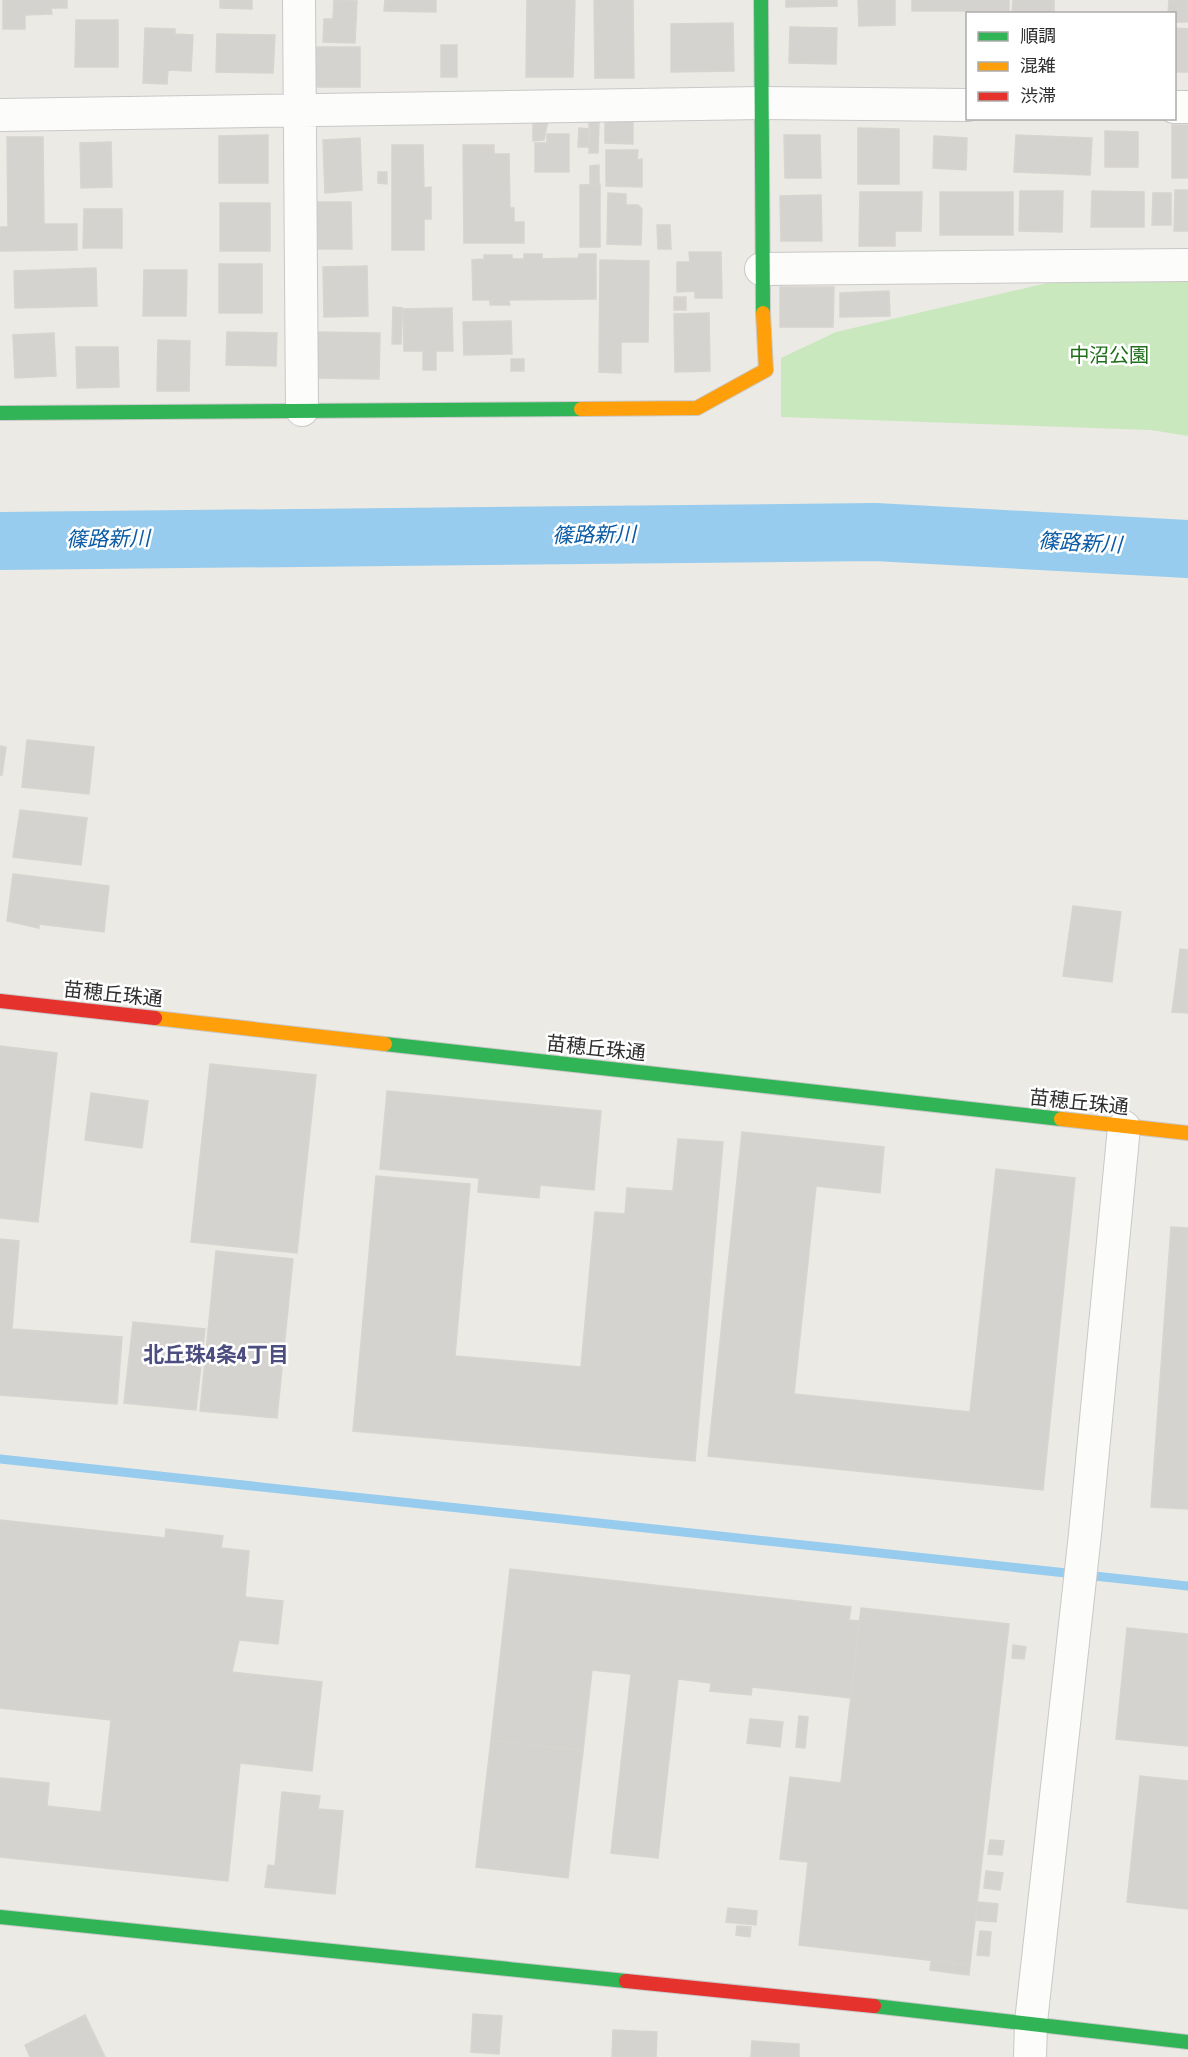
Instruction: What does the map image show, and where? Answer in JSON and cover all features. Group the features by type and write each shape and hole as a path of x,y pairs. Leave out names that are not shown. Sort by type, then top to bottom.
{"street":[{"path":"299,0 298,111 302,410"},
{"path":"0,413 697,408 766,370 761,270 761,0"},
{"path":"0,115 762,104 966,105"},
{"path":"761,270 1188,265"},
{"name":"苗穂丘珠通","path":"0,1000 1188,1133"},
{"path":"1030,2057 1031,2022 1075,1606 1085,1534 1124,1127"},
{"path":"0,1917 1031,2022 1188,2042"}],"green space":[{"name":"中沼公園","path":"1188,280 1188,436 1151,430 781,417 781,358 836,332 1052,282"}],"building":[{"path":"3,0 67,0 67,8 51,8 52,14 25,15 25,29 3,29"},
{"path":"220,0 252,0 252,9 220,8"},
{"path":"334,0 357,1 355,43 323,42 324,19 333,19"},
{"path":"385,0 436,0 436,12 384,11"},
{"path":"527,0 575,0 573,77 526,77"},
{"path":"594,0 633,0 634,78 595,78"},
{"path":"786,0 837,0 837,6 786,7"},
{"path":"858,0 895,0 895,25 859,26"},
{"path":"912,0 1009,0 1009,11 912,11"},
{"path":"1013,0 1054,0 1054,12 1012,12"},
{"path":"1169,0 1188,0 1188,22 1176,22 1176,12 1168,12"},
{"path":"76,20 118,20 118,67 75,67"},
{"path":"733,23 734,71 671,72 671,24"},
{"path":"790,27 837,28 836,64 789,63"},
{"path":"145,28 175,29 175,34 193,35 191,71 168,70 167,84 143,83"},
{"path":"1176,28 1188,29 1188,72 1176,72"},
{"path":"217,34 275,35 273,73 216,72"},
{"path":"441,45 457,45 457,77 441,77"},
{"path":"316,47 360,47 360,87 317,87"},
{"path":"533,120 548,120 544,140 533,141"},
{"path":"605,120 633,120 633,144 605,143"},
{"path":"589,122 599,122 598,153 589,153"},
{"path":"1172,125 1188,125 1188,178 1172,178"},
{"path":"579,128 590,129 589,147 578,147"},
{"path":"858,128 899,129 899,184 858,184"},
{"path":"1105,131 1138,132 1138,167 1105,167"},
{"path":"547,134 569,134 569,172 535,172 535,143 547,143"},
{"path":"268,135 268,183 219,183 219,136"},
{"path":"784,135 820,135 821,178 785,178"},
{"path":"1016,135 1092,138 1090,175 1014,172"},
{"path":"934,136 967,138 966,170 933,168"},
{"path":"7,137 43,137 44,224 77,224 77,250 0,251 0,227 8,227"},
{"path":"360,138 362,190 325,193 323,140"},
{"path":"111,142 112,187 81,188 80,143"},
{"path":"392,145 423,145 424,188 431,187 431,219 424,219 424,250 392,250"},
{"path":"463,145 494,145 494,154 509,154 510,208 514,208 514,222 524,222 524,243 464,243"},
{"path":"606,150 638,150 637,160 642,159 642,187 606,186"},
{"path":"599,165 599,183 590,183 590,166"},
{"path":"378,172 387,172 387,184 378,183"},
{"path":"600,184 600,247 580,247 580,185"},
{"path":"1175,190 1188,190 1188,231 1174,231"},
{"path":"1020,191 1063,191 1062,232 1019,231"},
{"path":"1092,191 1144,192 1144,227 1091,227"},
{"path":"860,192 922,192 921,231 895,231 895,246 859,246"},
{"path":"940,192 1013,192 1013,235 940,235"},
{"path":"608,193 626,194 626,205 638,205 642,209 641,245 607,244"},
{"path":"1153,193 1171,193 1171,225 1152,225"},
{"path":"821,195 822,241 781,241 780,196"},
{"path":"317,202 351,202 352,249 318,249"},
{"path":"220,203 270,203 270,251 220,251"},
{"path":"84,209 122,209 122,248 83,248"},
{"path":"657,225 670,225 671,249 658,249"},
{"path":"689,252 721,252 722,298 695,298 695,291 677,292 677,262 690,262"},
{"path":"524,254 542,254 542,259 578,258 579,254 596,254 596,299 509,300 510,305 490,305 490,300 473,300 472,260 484,259 484,255 512,255 512,259 524,259"},
{"path":"600,260 649,261 648,342 621,342 621,373 599,372"},
{"path":"219,264 262,264 262,313 219,313"},
{"path":"367,266 368,316 324,317 323,267"},
{"path":"96,268 97,306 15,308 14,271"},
{"path":"144,270 187,270 186,316 143,316"},
{"path":"780,287 834,287 833,327 780,327"},
{"path":"889,291 890,316 840,317 840,293"},
{"path":"674,297 686,297 686,310 674,310"},
{"path":"393,307 402,308 401,344 392,344"},
{"path":"452,308 453,351 436,351 436,370 423,370 423,351 404,351 403,309"},
{"path":"709,313 710,371 675,372 674,314"},
{"path":"511,321 512,354 464,355 463,322"},
{"path":"227,332 277,333 276,366 226,365"},
{"path":"317,332 380,333 379,379 316,378"},
{"path":"54,333 56,376 15,378 13,335"},
{"path":"158,340 190,341 189,391 157,391"},
{"path":"76,347 118,347 119,387 77,388"},
{"path":"511,359 524,359 524,371 511,371"},
{"path":"27,740 94,747 89,794 22,787"},
{"path":"0,746 6,747 2,775 0,775"},
{"path":"20,810 87,818 81,865 13,857"},
{"path":"13,874 109,886 104,932 39,924 39,928 7,921"},
{"path":"1073,906 1121,912 1112,982 1063,976"},
{"path":"1180,949 1188,950 1188,983 1176,982"},
{"path":"1176,982 1188,983 1188,1013 1172,1012"},
{"path":"0,1046 57,1053 38,1222 0,1218"},
{"path":"210,1064 316,1075 297,1253 191,1242"},
{"path":"387,1091 601,1111 594,1190 540,1185 539,1198 478,1192 479,1178 380,1169"},
{"path":"91,1093 148,1101 142,1148 85,1140"},
{"path":"742,1132 884,1147 880,1193 816,1186 794,1394 970,1412 996,1169 1075,1178 1043,1490 708,1456"},
{"path":"678,1139 723,1142 695,1461 353,1431 376,1176 470,1184 455,1356 581,1367 595,1212 625,1214 627,1188 673,1191"},
{"path":"1171,1227 1188,1228 1188,1509 1151,1507"},
{"path":"0,1239 19,1241 12,1329 122,1337 117,1404 0,1395"},
{"path":"216,1251 293,1259 277,1418 200,1411"},
{"path":"133,1322 205,1329 196,1410 124,1403"},
{"path":"0,1520 165,1538 166,1529 223,1536 221,1548 249,1551 245,1597 283,1601 278,1644 239,1640 232,1672 322,1682 312,1771 240,1763 228,1881 0,1857 0,1778 49,1783 47,1806 101,1812 111,1720 0,1708"},
{"path":"510,1569 851,1607 849,1620 859,1621 851,1698 752,1687 751,1695 710,1691 711,1683 678,1679 658,1858 611,1853 631,1674 592,1670 583,1751 491,1740"},
{"path":"861,1608 1009,1624 970,1965 799,1945 808,1862 780,1859 790,1777 841,1783"},
{"path":"1127,1628 1188,1634 1188,1746 1116,1739"},
{"path":"1013,1645 1026,1647 1024,1659 1012,1658"},
{"path":"799,1716 808,1717 805,1748 796,1747"},
{"path":"750,1719 783,1722 780,1747 747,1743"},
{"path":"491,1740 583,1751 568,1878 476,1867"},
{"path":"1140,1776 1188,1781 1188,1909 1127,1902"},
{"path":"282,1792 320,1796 318,1809 343,1811 335,1894 265,1887 268,1865 275,1866"},
{"path":"990,1840 1004,1841 1002,1855 988,1854"},
{"path":"986,1871 1003,1873 1000,1890 984,1888"},
{"path":"978,1902 998,1904 996,1922 976,1920"},
{"path":"728,1908 757,1911 756,1925 726,1922"},
{"path":"737,1926 751,1927 750,1937 736,1935"},
{"path":"980,1931 991,1932 989,1956 977,1955"},
{"path":"931,1960 953,1963 952,1973 930,1970"},
{"path":"953,1963 970,1965 969,1975 952,1973"},
{"path":"473,2014 502,2016 499,2054 471,2052"},
{"path":"85,2015 105,2057 30,2057 25,2045"},
{"path":"613,2030 657,2032 656,2057 612,2057"},
{"path":"752,2041 799,2044 799,2057 751,2057"}],"waterway":[{"name":"篠路新川","path":"0,541 875,532 1188,549"},
{"path":"0,1459 1188,1586"}],"traffic: fast":[{"path":"761,0 763,313"},
{"path":"0,413 581,409"},
{"path":"385,1044 1061,1119"},
{"path":"0,1917 626,1981"},
{"path":"874,2006 1188,2042"}],"traffic: slow":[{"path":"581,409 697,408 766,370 763,313"},
{"path":"155,1018 385,1044"},
{"path":"1061,1119 1188,1133"}],"traffic: jam":[{"path":"0,1001 155,1018"},
{"path":"626,1981 874,2006"}],"district":[{"name":"北丘珠4条4丁目","path":"216,1355"}]}
